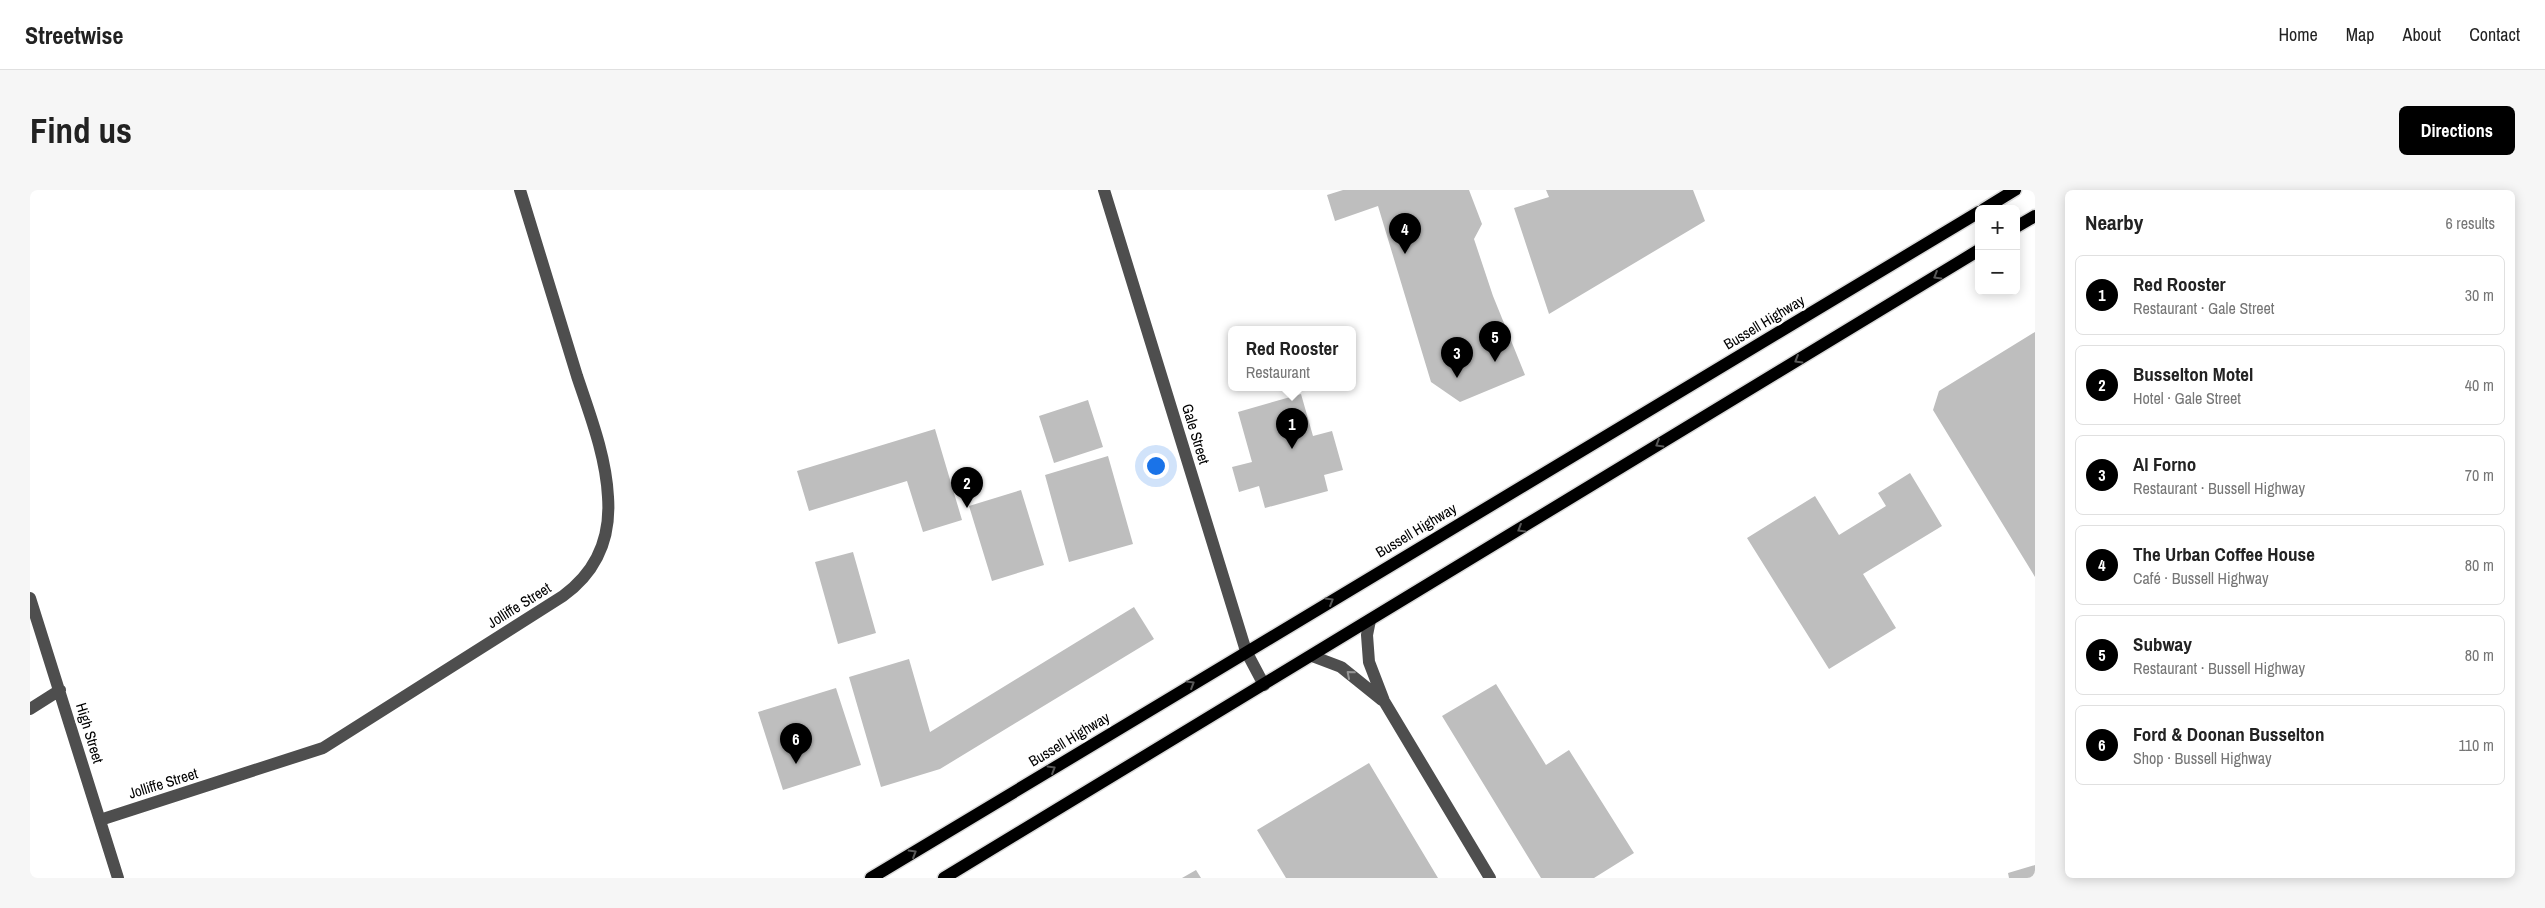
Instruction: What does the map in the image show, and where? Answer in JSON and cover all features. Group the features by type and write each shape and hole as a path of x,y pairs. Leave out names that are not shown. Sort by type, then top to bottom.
{"main road":[{"path":"1991,205 2015,190"},
{"name":"Bussell Highway","path":"872,878 1246,651 1975,214"},
{"path":"2020,225 2035,216"},
{"path":"944,878 1975,252"}],"street":[{"name":"Jolliffe Street","path":"100,820 323,748 581,584 594,567 605,537 608,498 600,448 520,190"},
{"name":"Gale Street","path":"1104,190 1246,651 1264,685"},
{"name":"High Street","path":"30,598 118,878"},
{"path":"1370,620 1367,635 1368,662 1384,702 1490,878"},
{"path":"1312,656 1341,667 1384,702"},
{"path":"30,709 60,690"}],"building":[{"path":"1343,190 1469,190 1482,224 1474,239 1493,296 1525,375 1460,402 1431,382 1378,206 1335,221 1327,195"},
{"path":"1546,190 1693,190 1705,221 1549,314 1514,208 1549,197"},
{"path":"2035,332 2035,577 1933,410 1939,391"},
{"path":"1301,394 1313,436 1332,431 1343,470 1324,475 1328,491 1265,508 1259,486 1239,492 1232,467 1252,462 1238,412"},
{"path":"1088,400 1103,447 1054,463 1039,416"},
{"path":"935,429 962,520 923,532 907,481 809,511 797,471"},
{"path":"1108,456 1133,544 1069,562 1045,475"},
{"path":"1910,473 1942,526 1863,574 1896,628 1829,669 1747,538 1815,496 1839,535 1886,506 1878,493"},
{"path":"1021,490 1044,565 992,581 969,506"},
{"path":"853,552 876,633 838,644 815,562"},
{"path":"1134,607 1154,639 940,769 881,787 849,677 909,659 930,732"},
{"path":"1496,684 1546,765 1569,750 1634,853 1594,878 1541,878 1442,716"},
{"path":"836,688 861,765 783,790 758,712"},
{"path":"1369,763 1438,878 1286,878 1257,830"},
{"path":"2035,865 2035,878 2009,878 2008,873"},
{"path":"1196,870 1201,878 1182,878"}],"place":[{"name":"The Urban Coffee House","path":"1405,254"},
{"name":"Subway","path":"1495,362"},
{"name":"Al Forno","path":"1457,378"},
{"name":"Red Rooster","path":"1292,449"},
{"name":"Busselton Motel","path":"967,508"},
{"name":"Ford & Doonan Busselton","path":"796,764"}]}
